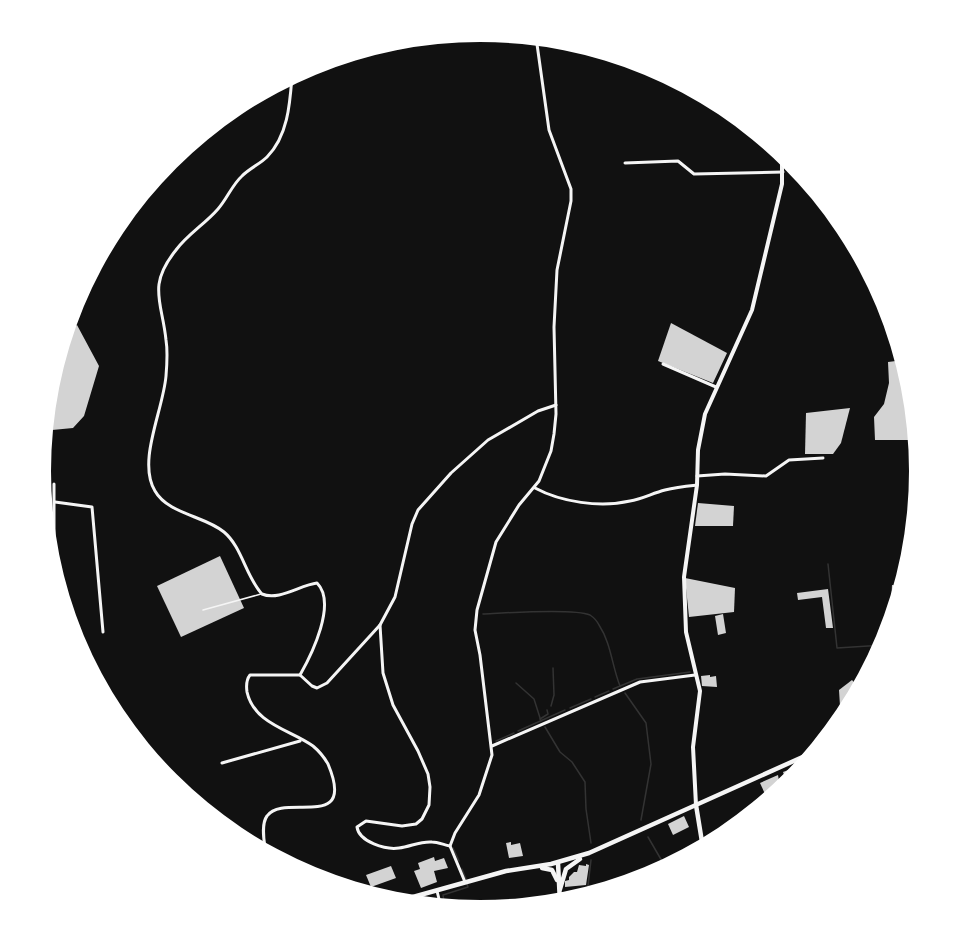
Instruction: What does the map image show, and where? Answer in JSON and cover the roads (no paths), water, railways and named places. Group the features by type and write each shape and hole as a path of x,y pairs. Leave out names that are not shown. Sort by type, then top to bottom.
{"main road":[{"path":"560,889 564,873 569,865 601,848 798,759"},
{"path":"696,805 702,839"},
{"path":"419,895 506,871 558,863 601,848"},
{"path":"558,863 560,893"},
{"path":"536,867 552,870 560,889"}],"street":[{"path":"465,882 450,846 455,833 479,795 490,764 492,746 475,630 477,610 496,542 510,519 535,488 551,451 556,405 554,327 557,270 571,201 571,189 549,130 537,46"},
{"path":"291,86 285,127 275,147 267,158 240,177 216,212 176,249 166,262 160,278 157,297 166,341 167,363 163,401 147,462 150,482 159,497 225,533 262,594 273,596 308,584 317,583 321,586 324,595 322,620 312,653 300,675"},
{"path":"625,163 678,161 694,174 783,172"},
{"path":"696,805 693,747 700,691 686,632 684,577 697,485 698,450 705,414 752,310 782,184 783,167"},
{"path":"663,364 716,387"},
{"path":"265,842 264,824 267,816 286,806 318,808 325,805 333,793 333,785 327,763 320,752 311,744 275,726 263,717 249,699 246,684 250,675 300,675 312,686 317,688 322,686 380,625 395,597 412,524 418,510 451,473 488,440 538,411 556,405"},
{"path":"697,476 725,474 766,476 789,460 823,458"},
{"path":"53,512 54,484"},
{"path":"535,488 545,493 580,501 611,504 629,502 666,489 697,485"},
{"path":"54,502 92,507 103,632"},
{"path":"380,625 385,680 393,705 428,774 429,806 422,819 416,824 402,826 366,821 357,827 358,832 364,839 386,848 397,849 431,842 450,846"},
{"path":"492,746 640,682 695,675"},
{"path":"222,763 301,740"},
{"path":"436,890 438,897"}],"lane":[{"path":"203,610 262,594"}],"waterway":[{"path":"828,564 837,648 872,646"},
{"path":"483,614 555,611 590,615 595,619 606,639 620,686"},
{"path":"551,706 554,695 553,668"},
{"path":"613,689 637,679 690,672"},
{"path":"516,683 534,699 541,721"},
{"path":"595,697 609,691"},
{"path":"625,693 646,723 651,764 641,820"},
{"path":"570,708 591,699"},
{"path":"540,719 548,714 547,710"},
{"path":"518,731 565,710"},
{"path":"545,727 560,752 572,762 585,782 591,843"},
{"path":"496,741 514,733"},
{"path":"648,837 661,860"},
{"path":"453,848 459,861"},
{"path":"588,886 591,860"},
{"path":"462,869 466,879"},
{"path":"444,898 443,895 468,887 467,884"}]}
